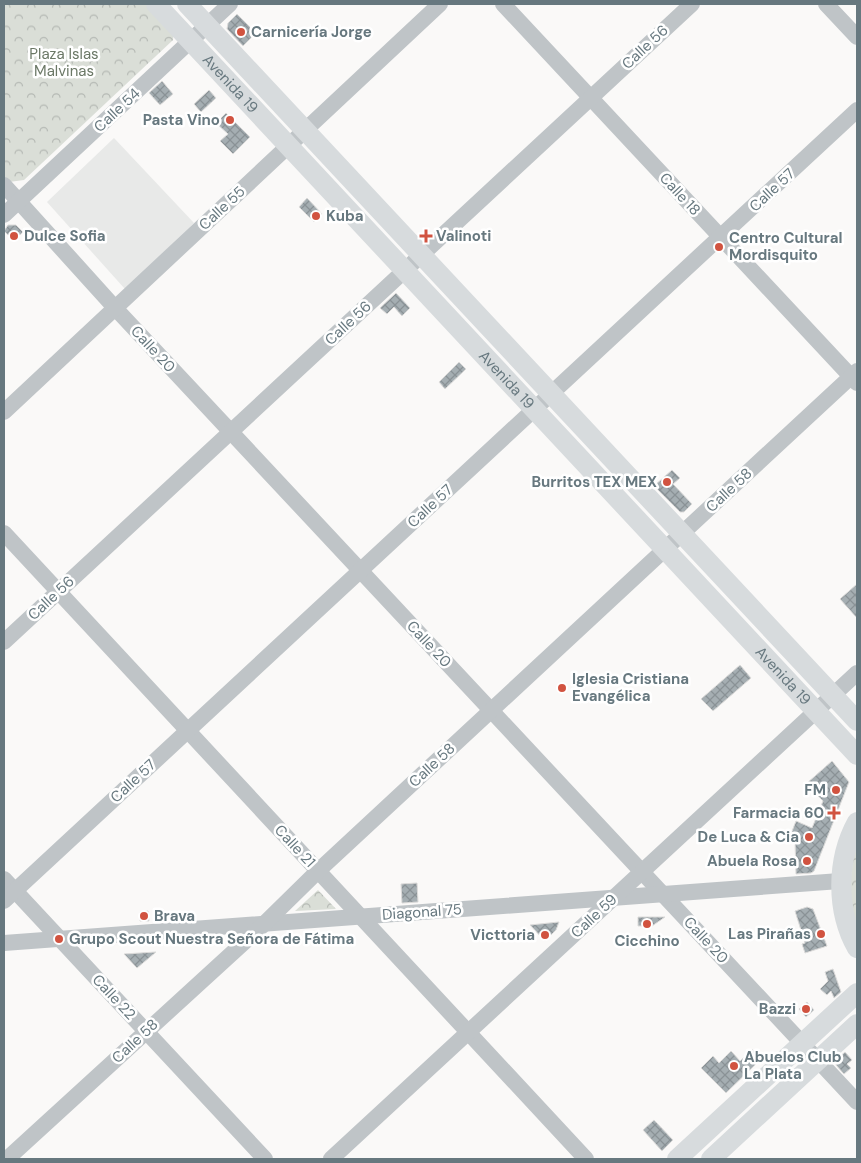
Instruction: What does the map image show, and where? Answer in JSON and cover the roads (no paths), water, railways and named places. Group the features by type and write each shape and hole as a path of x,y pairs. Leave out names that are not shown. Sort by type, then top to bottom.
{"main road":[{"name":"Avenida 19","path":"156,4 857,755"},
{"name":"Avenida 19","path":"187,4 857,721"},
{"path":"857,822 853,830 840,881 848,932 857,948"},
{"path":"677,1159 857,993"},
{"path":"711,1159 857,1024"}],"street":[{"name":"Calle 54","path":"4,215 230,4"},
{"name":"Calle 55","path":"4,412 440,4"},
{"name":"Calle 18","path":"503,4 720,237 855,377"},
{"name":"Calle 56","path":"4,642 692,4"},
{"path":"826,4 857,37"},
{"name":"Calle 57","path":"7,890 187,731 857,110"},
{"name":"Calle 20","path":"4,185 230,432 857,1102"},
{"name":"Calle 58","path":"7,1159 264,924 318,871 665,549 855,377"},
{"name":"Calle 21","path":"4,533 586,1159"},
{"name":"Calle 59","path":"331,1159 857,673"},
{"name":"Diagonal 75","path":"4,943 840,881"},
{"name":"Calle 22","path":"7,890 60,939 264,1159"}],"place":[{"name":"Carnicería Jorge","path":"241,32"},
{"name":"Pasta Vino","path":"230,120"},
{"name":"Kuba","path":"316,216"},
{"name":"Dulce Sofia","path":"14,236"},
{"name":"Valinoti","path":"426,236"},
{"name":"Centro Cultural Mordisquito","path":"719,247"},
{"name":"Burritos TEX MEX","path":"667,482"},
{"name":"Iglesia Cristiana Evangélica","path":"562,688"},
{"name":"FM","path":"836,790"},
{"name":"Farmacia 60","path":"834,813"},
{"name":"De Luca & Cia","path":"809,837"},
{"name":"Abuela Rosa","path":"807,861"},
{"name":"Brava","path":"144,916"},
{"name":"Cicchino","path":"647,924"},
{"name":"Las Pirañas","path":"821,934"},
{"name":"Victtoria","path":"545,935"},
{"name":"Grupo Scout Nuestra Señora de Fátima","path":"59,939"},
{"name":"Bazzi","path":"806,1009"},
{"name":"Abuelos Club La Plata","path":"734,1066"}],"park label":[{"name":"Plaza Islas Malvinas","path":"64,62"}]}
